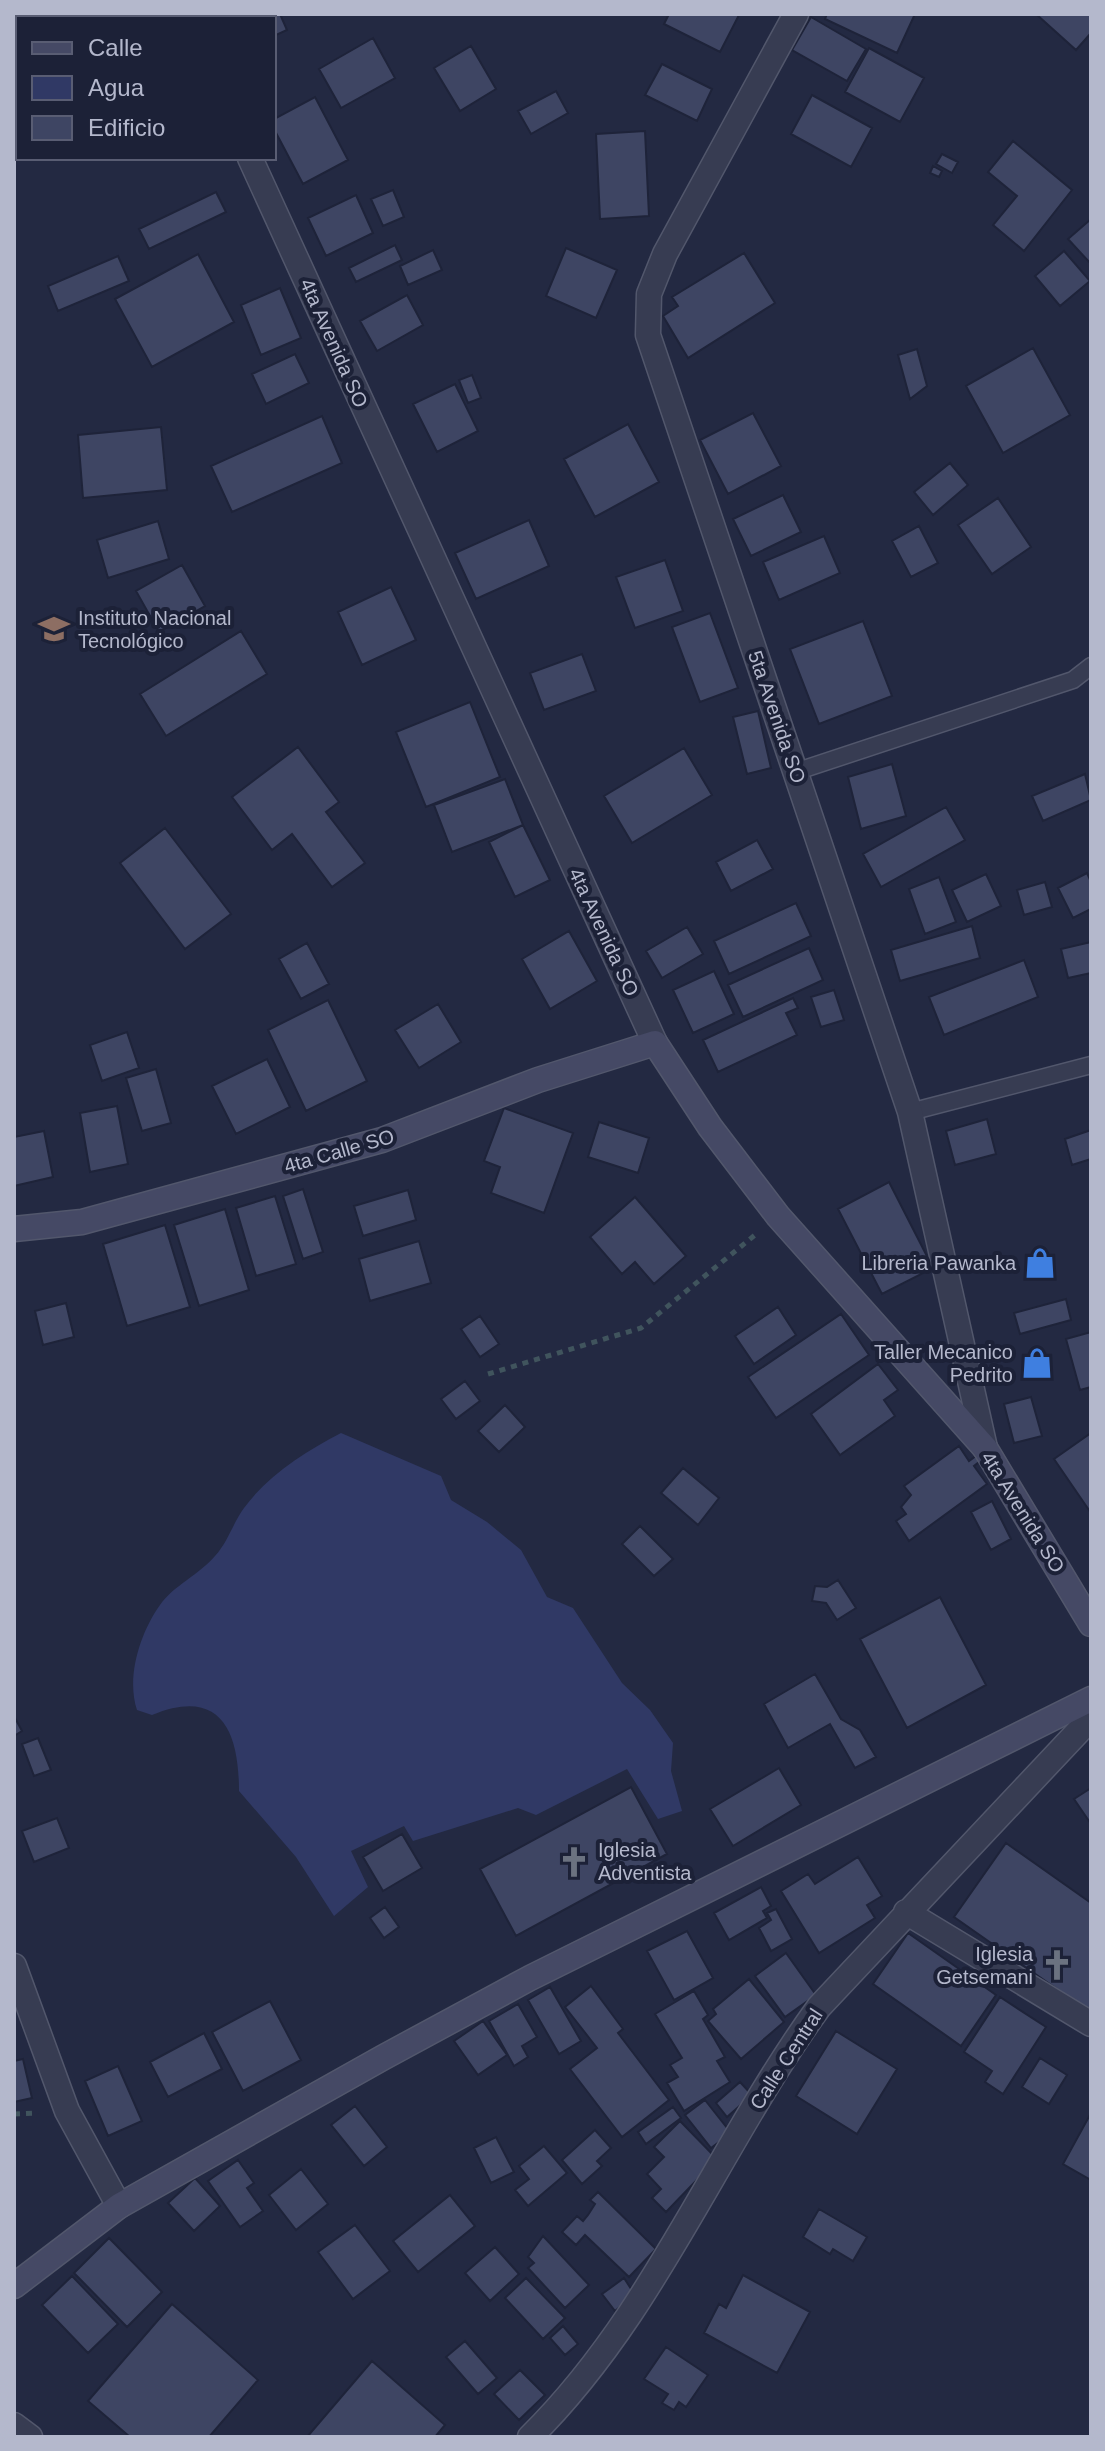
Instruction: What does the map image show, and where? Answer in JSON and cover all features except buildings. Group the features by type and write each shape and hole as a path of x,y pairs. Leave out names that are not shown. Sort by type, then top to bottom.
{"street":[{"name":"5ta Avenida SO","path":"796,14 665,254 649,294 648,335 910,1112 985,1448"},
{"name":"4ta Avenida SO","path":"251,160 655,1043 710,1127 778,1216 985,1448 1091,1624"},
{"name":"4ta Calle SO","path":"14,1229 82,1222 382,1140 538,1080 655,1043"},
{"path":"14,2286 119,2206 530,1978 1091,1699"},
{"name":"Calle Central","path":"530,2437 573,2395 705,2192 783,2057 819,2007 1091,1718"},
{"path":"906,1912 1091,2024"},
{"path":"14,1966 67,2111 119,2206"},
{"path":"14,2425 30,2437"}],"lane":[{"path":"795,772 1073,680 1091,666"},
{"path":"910,1112 1091,1065"}],"path":[{"path":"488,1374 641,1328 778,1216"}],"water":[{"path":"341,1433 441,1476 451,1500 487,1522 521,1550 547,1597 573,1608 622,1683 650,1710 673,1743 671,1771 682,1811 658,1819 627,1769 536,1815 518,1808 413,1841 404,1826 351,1851 368,1887 334,1916 296,1857 239,1791 235,1749 221,1720 209,1711 194,1706 152,1715 137,1710 133,1684 137,1656 146,1629 160,1605 215,1556 244,1508 264,1485 301,1456"}],"place":[{"name":"Instituto Nacional Tecnológico","path":"54,629"},
{"name":"Libreria Pawanka","path":"1040,1263"},
{"name":"Taller Mecanico Pedrito","path":"1037,1363"},
{"name":"Iglesia Adventista","path":"574,1862"},
{"name":"Iglesia Getsemani","path":"1057,1965"}]}
